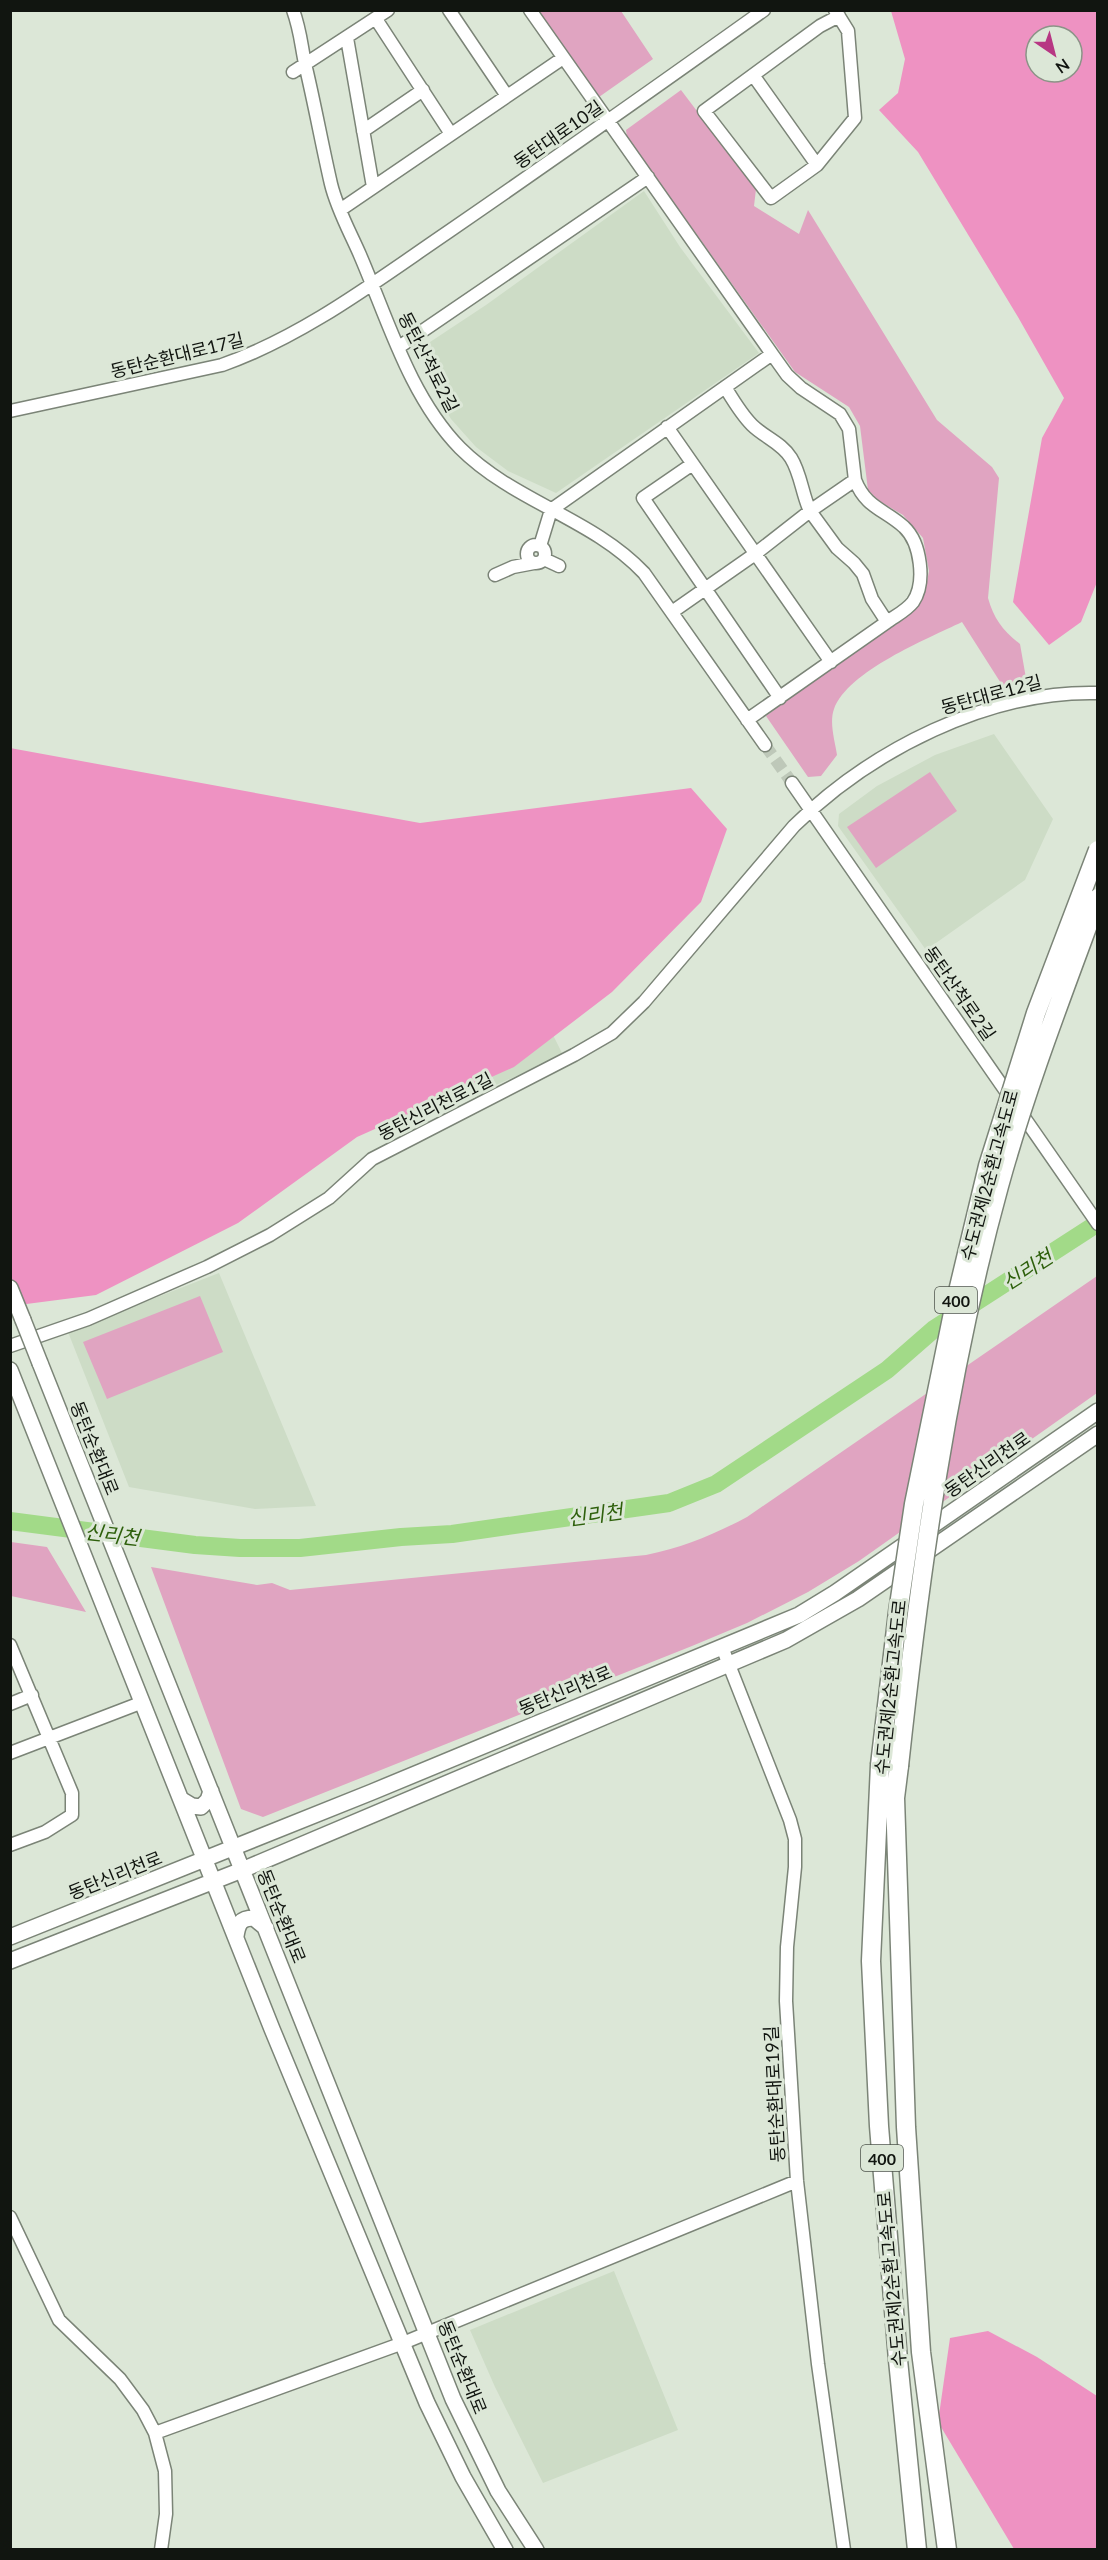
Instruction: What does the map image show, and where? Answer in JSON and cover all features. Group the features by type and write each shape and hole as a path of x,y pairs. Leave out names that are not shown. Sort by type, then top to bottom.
{"highway":[{"name":"수도권제2순환고속도로","path":"917,2550 897,2348 879,2126 872,1961 890,1766 898,1612 914,1504 956,1297 988,1166 1026,1046 1098,850"},
{"name":"수도권제2순환고속도로","path":"947,2550 921,2352 906,2127 895,1798 890,1766 933,1502 971,1301 1014,1137 1055,1012 1098,898"}],"main road":[{"name":"동탄순환대로","path":"10,1288 453,2398 485,2466 536,2550"},
{"path":"12,1373 205,1860 427,2403 463,2477 505,2550"},
{"name":"동탄신리천로","path":"10,1937 205,1860 782,1622 835,1593 1098,1411"},
{"name":"동탄신리천로","path":"10,1961 242,1870 786,1640 858,1599 1098,1434"},
{"path":"782,1622 774,1635 786,1640"},
{"path":"667,1669 680,1677 679,1682 671,1690"},
{"path":"182,1800 192,1806 201,1807 208,1800 211,1791"},
{"path":"303,1819 298,1834 303,1839 312,1840"},
{"path":"143,1885 151,1885 158,1889 159,1897 150,1905"},
{"path":"236,1936 239,1923 245,1918 254,1918 266,1928"}],"street":[{"path":"293,72 306,66 388,10"},
{"path":"449,10 507,96"},
{"path":"530,10 787,375 801,388 840,414 849,429 855,480 867,501 906,529 915,542 920,567 919,587 913,602 747,720"},
{"name":"동탄대로10길","path":"371,284 604,116 764,10"},
{"name":"동탄산척로2길","path":"294,11 302,37 332,188 371,284 432,411 461,449 506,486 589,530 622,552 644,573 765,745"},
{"path":"837,13 848,31 855,118 817,165 771,198 704,111 753,75 837,13"},
{"path":"376,19 451,134"},
{"path":"347,38 373,187"},
{"path":"340,210 563,58"},
{"path":"753,75 817,165"},
{"path":"363,131 423,90"},
{"path":"399,346 648,177"},
{"name":"동탄순환대로17길","path":"10,411 222,365 255,354 371,284"},
{"path":"495,575 545,553 540,546 551,510 772,354"},
{"path":"725,387 747,420 783,448 791,459 810,511 837,548 854,562 862,574 872,599 887,622"},
{"path":"667,428 831,662"},
{"path":"692,465 643,498 780,698"},
{"path":"672,612 855,480"},
{"path":"535,559 559,566"},
{"name":"동탄대로12길","path":"811,809 869,765 938,727 971,715 1032,699 1098,693"},
{"name":"동탄산척로2길","path":"792,783 1098,1224"},
{"name":"동탄신리천로1길","path":"10,1346 88,1319 207,1267 270,1235 328,1198 372,1159 574,1055 612,1033 644,1002 772,850 811,809"},
{"path":"10,1645 72,1793 72,1815 45,1832 10,1845"},
{"name":"동탄순환대로19길","path":"722,1647 790,1820 795,1839 795,1867 787,1947 786,2001 797,2181 818,2364 844,2550"},
{"path":"10,1704 32,1695"},
{"path":"10,1753 143,1702"},
{"path":"155,2433 403,2343 797,2181"},
{"path":"10,2217 59,2320 120,2379 142,2409 155,2433 165,2471 166,2514 161,2550"}],"shaded area":[{"path":"537,11 621,11 653,59 599,97"},
{"path":"891,11 1097,11 1097,582 1081,622 1049,645 1013,602 1042,438 1064,398 918,152 879,110 898,93 905,59"},
{"path":"681,90 756,189 754,206 799,234 808,210 937,420 992,467 999,478 988,598 1000,624 1020,644 1027,684 1004,688 962,622 871,669 842,695 834,709 832,720 837,755 821,776 808,777 766,716 918,603 926,587 929,571 923,538 903,515 879,501 868,490 860,426 849,407 795,372 627,137 626,130"},
{"path":"644,191 680,247 759,353 556,493 508,471 476,447 451,419 439,399 421,348 486,305"},
{"path":"994,734 1053,819 1025,880 926,950 838,826 839,814 877,786 935,755"},
{"path":"10,748 420,823 691,788 727,829 701,902 612,992 514,1067 357,1137 238,1223 96,1295 11,1306"},
{"path":"930,772 957,811 876,868 847,827"},
{"path":"549,1027 563,1055 496,1085 483,1055"},
{"path":"219,1273 316,1506 255,1509 129,1487 68,1332"},
{"path":"1097,1276 1097,1393 859,1561 808,1592 747,1623 692,1646 263,1817 241,1809 151,1567 257,1585 272,1583 290,1590 646,1555 673,1548 710,1535 747,1517"},
{"path":"200,1296 223,1352 107,1399 83,1342"},
{"path":"11,1542 47,1547 86,1612 11,1596"},
{"path":"614,2271 678,2430 543,2483 495,2387 470,2330"},
{"path":"988,2331 1037,2357 1097,2396 1097,2549 1014,2549 938,2422 950,2338"}],"waterway":[{"name":"신리천","path":"10,1521 195,1545 300,1548 452,1534 669,1503 716,1484 887,1370 934,1329 1098,1223"}],"tunnel":[{"path":"765,745 792,783"}]}
